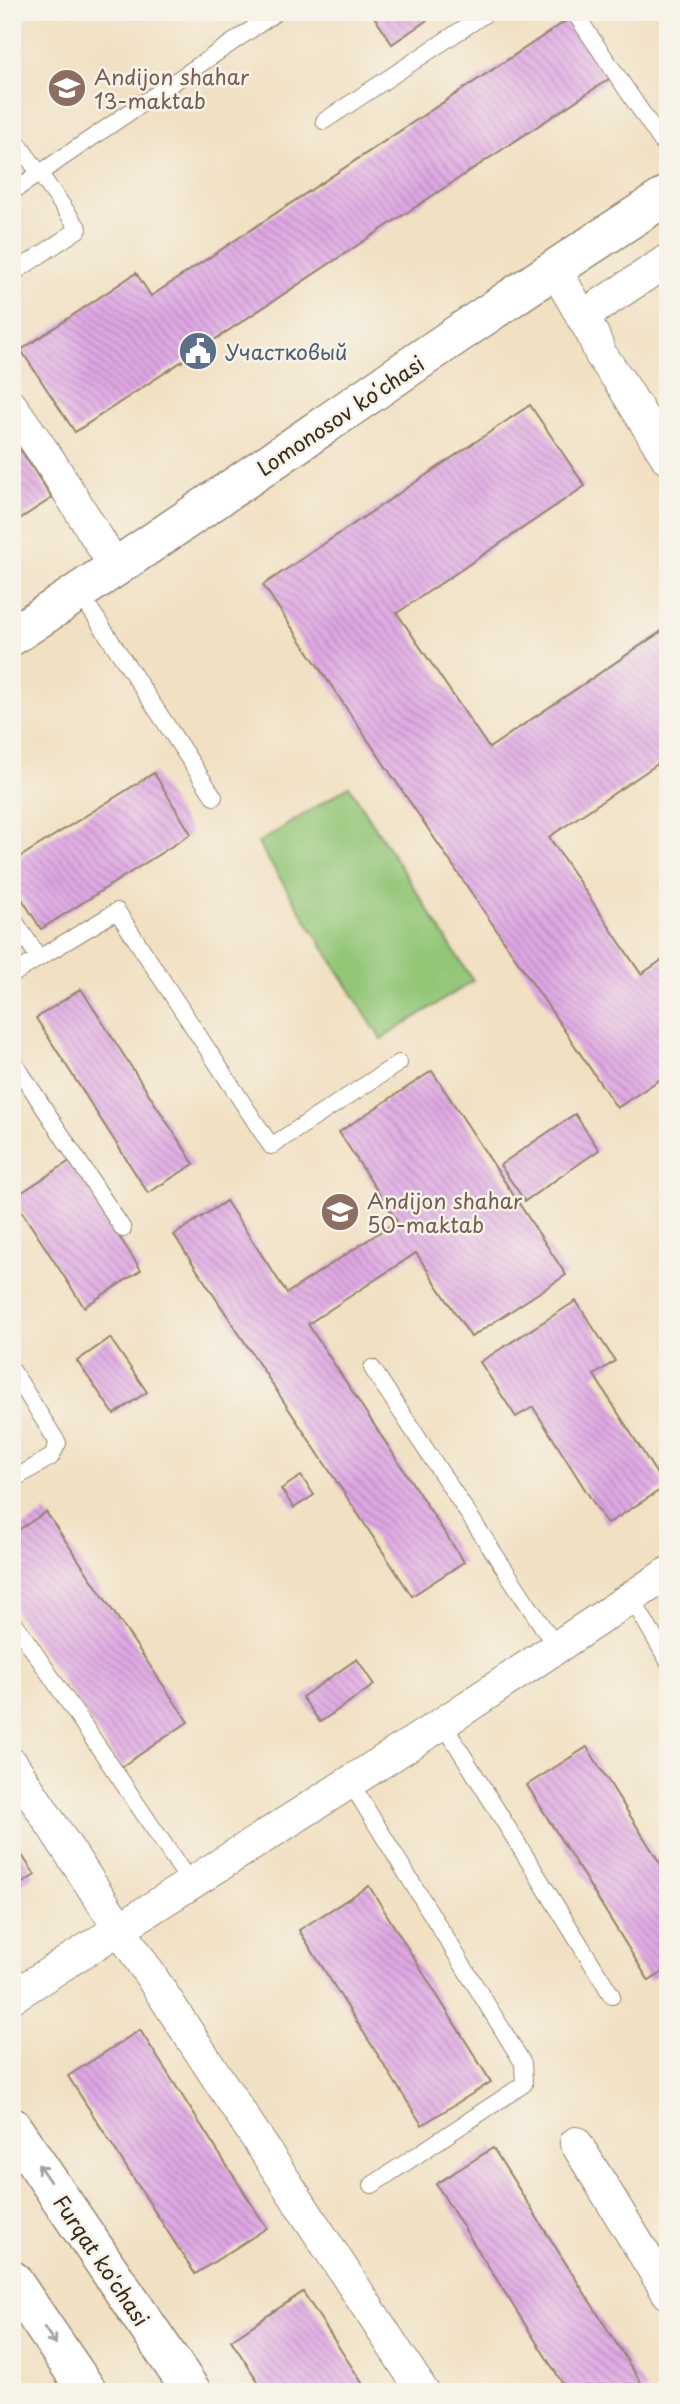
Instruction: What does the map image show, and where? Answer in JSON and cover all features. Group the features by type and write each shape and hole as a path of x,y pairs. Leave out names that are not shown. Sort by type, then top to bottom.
{"street":[{"name":"Lomonosov koʻchasi","path":"12,636 116,568 554,268 668,195"},
{"path":"582,317 668,260"},
{"path":"554,268 593,335 601,355 668,459"},
{"path":"12,407 50,460 116,568"},
{"path":"12,1997 443,1723 668,1573"},
{"path":"12,1764 423,2392"},
{"name":"Furqat ko'chasi","path":"12,2127 192,2392"},
{"path":"576,2143 668,2292"},
{"path":"12,2280 88,2392"}],"lane":[{"path":"12,192 276,12"},
{"path":"324,121 488,12"},
{"path":"574,12 668,151"},
{"path":"12,135 79,229 12,274"},
{"path":"79,592 214,797"},
{"path":"12,975 117,911 271,1146 399,1063"},
{"path":"12,917 39,958"},
{"path":"12,1059 123,1229"},
{"path":"372,1368 556,1647"},
{"path":"12,1370 58,1443 51,1457 12,1480"},
{"path":"631,1597 668,1661"},
{"path":"12,1619 191,1884"},
{"path":"443,1723 612,1996"},
{"path":"350,1782 523,2063 524,2084 372,2185"}],"green space":[{"path":"349,786 473,981 381,1039 258,843"}],"building":[{"path":"371,12 439,12 392,44"},
{"path":"572,17 612,77 75,432 21,350 136,273 151,296"},
{"path":"530,405 585,486 397,613 489,748 668,627 668,757 549,837 641,974 668,956 668,1074 617,1108 263,585"},
{"path":"12,437 52,498 12,524"},
{"path":"154,773 191,834 41,929 12,883 12,862"},
{"path":"81,989 194,1164 148,1193 36,1018"},
{"path":"432,1071 566,1275 471,1337 416,1253 308,1324 464,1562 412,1596 174,1235 226,1201 287,1293 397,1221 339,1132"},
{"path":"575,1114 599,1150 525,1201 500,1165"},
{"path":"70,1161 141,1270 84,1307 13,1198"},
{"path":"576,1301 615,1361 594,1375 665,1487 607,1524 533,1407 516,1417 480,1362"},
{"path":"110,1338 147,1392 114,1414 77,1361"},
{"path":"301,1476 314,1495 294,1508 281,1489"},
{"path":"46,1512 188,1722 121,1767 12,1606 12,1534"},
{"path":"357,1659 374,1685 320,1722 302,1697"},
{"path":"587,1747 668,1876 668,1969 649,1981 527,1785"},
{"path":"12,1840 35,1875 12,1890"},
{"path":"369,1886 491,2082 422,2125 299,1930"},
{"path":"140,2030 267,2228 195,2274 68,2076"},
{"path":"493,2148 647,2392 568,2392 436,2184"},
{"path":"303,2292 368,2392 265,2392 231,2340"}],"place":[{"name":"Andijon shahar 13-maktab","path":"67,88"},
{"name":"Участковый","path":"198,351"},
{"name":"Andijon shahar 50-maktab","path":"340,1212"}]}
